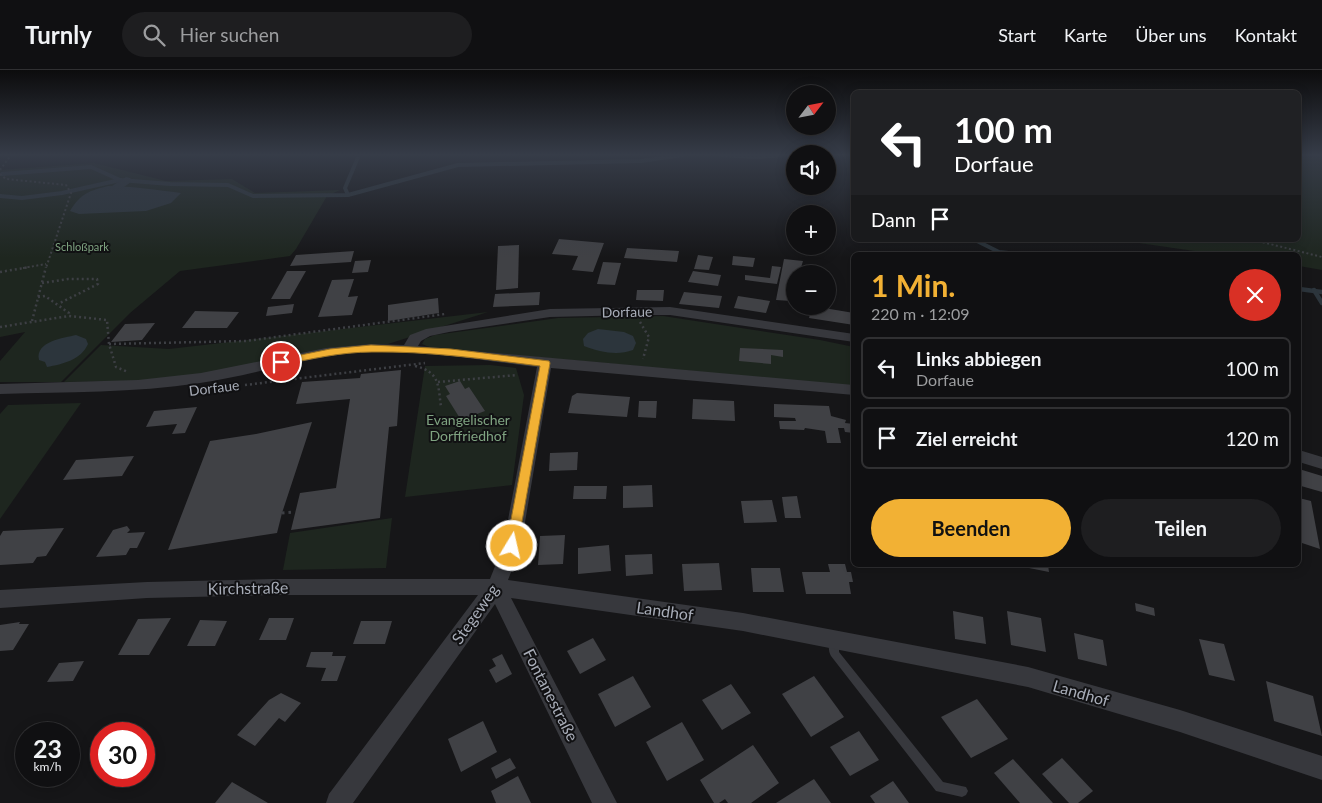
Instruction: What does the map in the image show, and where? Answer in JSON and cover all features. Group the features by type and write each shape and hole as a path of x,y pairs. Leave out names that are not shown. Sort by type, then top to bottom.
{"street":[{"name":"Dorfaue","path":"408,359 415,338 426,333 550,313 670,311 851,338"},
{"name":"Dorfaue","path":"0,389 138,385 201,378 330,352 371,348 408,359 451,352 545,363 851,390"},
{"name":"Stegeweg","path":"338,803 496,587 512,546 545,363"},
{"path":"1301,457 1322,463"},
{"name":"Kirchstraße","path":"0,599 147,590 273,587 496,587"},
{"name":"Landhof","path":"496,587 743,622 1028,677 1180,721 1322,768"},
{"name":"Fontanestraße","path":"496,587 605,803"}],"lane":[{"path":"834,640 834,653 940,787 962,791"}],"path":[{"path":"32,322 46,264 71,193 70,189"},
{"path":"1262,242 1322,257"},
{"path":"0,272 46,264"},
{"path":"42,284 68,279 97,279 98,284 89,290 58,304"},
{"path":"38,297 46,296 70,313 69,316"},
{"path":"634,311 648,331 650,339 644,354 642,372"},
{"path":"109,344 246,341 445,314"},
{"path":"0,327 69,316 107,320 109,344 116,367 134,374"},
{"path":"409,370 408,359 430,369 438,382 441,407"},
{"name":"Dorfaue","path":"242,385 408,359 434,362"},
{"path":"438,382 517,375"},
{"path":"282,513 295,512"}],"green space":[{"name":"Schloßpark","path":"0,189 249,189 255,193 340,190 327,196 290,256 180,271 130,313 61,382 0,382 0,361 25,332 0,337"},
{"path":"1301,189 1322,189 1322,270 1301,266 1301,252 1201,252 1132,242 1301,242"},
{"path":"488,312 388,344 363,345 201,375 136,381 64,382 101,345 169,349"},
{"path":"663,316 851,346 851,386 429,347 422,344 425,339 435,335 558,318"},
{"name":"Evangelischer Dorffriedhof","path":"490,365 516,368 524,395 512,485 405,497 425,366"},
{"path":"81,403 0,519 0,414 8,405"},
{"path":"392,518 386,568 283,570 290,533"}],"shaded area":[{"path":"96,189 153,189 181,193 171,203 146,211 79,214 70,211 78,200"},
{"path":"598,329 624,332 633,336 636,343 633,350 621,353 608,352 584,346 583,339 588,333"},
{"path":"76,335 86,339 88,344 76,358 65,363 47,367 45,362 39,360 41,348 58,339"}],"building":[{"path":"559,239 604,243 593,272 572,270 578,256 552,254"},
{"path":"519,245 518,288 496,290 498,246"},
{"path":"627,248 679,251 677,262 624,258"},
{"path":"354,251 351,262 290,266 296,255"},
{"path":"698,255 713,257 709,270 694,269"},
{"path":"733,256 755,258 753,267 732,265"},
{"path":"784,259 803,261 802,265 786,265 786,301 776,300"},
{"path":"371,260 368,272 352,273 355,261"},
{"path":"603,262 621,263 615,285 597,284"},
{"path":"772,266 781,267 777,284 745,280 745,275 770,278"},
{"path":"287,271 306,271 290,299 271,299"},
{"path":"693,271 721,275 718,286 688,282"},
{"path":"354,279 348,297 358,296 352,315 318,317 332,280"},
{"path":"637,290 664,290 663,301 636,300"},
{"path":"540,292 539,305 493,307 495,294"},
{"path":"684,292 722,296 719,308 679,304"},
{"path":"738,296 770,301 766,313 734,308"},
{"path":"438,298 439,313 388,321 388,305"},
{"path":"294,304 292,313 266,316 268,307"},
{"path":"836,310 851,312 851,325 809,318 810,315 836,315"},
{"path":"195,311 239,312 227,328 182,328"},
{"path":"155,323 142,340 111,342 125,324"},
{"path":"740,348 783,350 783,357 771,355 771,364 739,361"},
{"path":"401,370 397,426 389,427 380,518 291,530 300,493 336,488 350,399 296,404 302,382 360,378 361,374"},
{"path":"460,381 465,389 469,387 485,411 461,420 446,396 450,394 445,386"},
{"path":"577,393 630,397 627,417 568,413 572,396"},
{"path":"693,399 734,401 735,421 692,419"},
{"path":"639,401 657,401 656,418 638,417"},
{"path":"774,404 829,406 831,416 846,420 845,423 851,424 851,433 845,432 844,428 838,428 841,443 827,443 825,431 805,428 804,430 780,429 779,421 796,421 795,418 774,417"},
{"path":"197,407 185,433 172,434 177,424 146,427 154,411"},
{"path":"312,422 277,533 168,550 210,441 256,434"},
{"path":"578,452 577,470 549,471 550,453"},
{"path":"134,456 122,476 63,480 76,460"},
{"path":"1301,470 1322,476 1322,492 1301,486"},
{"path":"652,485 653,507 623,508 623,486"},
{"path":"574,486 607,486 606,499 573,499"},
{"path":"797,496 801,518 785,518 782,497"},
{"path":"1301,498 1311,501 1320,549 1301,543"},
{"path":"772,500 777,522 744,523 741,501"},
{"path":"127,526 130,530 127,533 145,532 137,548 130,548 126,555 96,557 113,530"},
{"path":"64,528 46,556 37,557 33,563 0,565 0,536 3,531"},
{"path":"565,535 563,564 538,565 540,536"},
{"path":"609,545 611,571 578,574 578,548"},
{"path":"652,554 653,574 626,576 625,555"},
{"path":"719,563 722,590 684,591 682,564"},
{"path":"828,564 845,564 847,572 851,572 853,582 849,582 851,594 806,594 802,572 830,572"},
{"path":"1048,567 1049,572 1029,568"},
{"path":"751,568 780,568 784,592 753,592"},
{"path":"1135,603 1154,608 1155,616 1136,611"},
{"path":"953,611 983,617 986,644 955,639"},
{"path":"1007,611 1041,618 1046,652 1011,645"},
{"path":"171,618 149,655 118,655 138,619"},
{"path":"269,618 294,618 286,640 259,640"},
{"path":"200,620 227,621 215,646 187,646"},
{"path":"361,621 392,621 385,644 353,644"},
{"path":"20,622 19,624 29,624 13,650 0,651 0,625"},
{"path":"1074,633 1103,640 1107,666 1078,659"},
{"path":"593,638 606,660 580,674 567,651"},
{"path":"1199,639 1224,644 1235,681 1209,675"},
{"path":"311,652 333,652 332,656 346,656 337,681 321,681 326,668 306,667"},
{"path":"502,654 512,674 496,683 489,670 496,666 492,659"},
{"path":"84,661 73,681 47,682 59,663"},
{"path":"633,676 651,707 615,727 598,694"},
{"path":"814,676 844,717 811,737 782,694"},
{"path":"1266,681 1313,696 1322,736 1274,721"},
{"path":"731,684 751,713 722,730 702,700"},
{"path":"281,693 301,703 285,722 279,718 255,746 237,735 269,700"},
{"path":"977,699 1008,739 971,758 941,717"},
{"path":"483,721 497,752 461,772 448,739"},
{"path":"682,722 704,760 667,781 646,742"},
{"path":"859,731 879,760 850,776 830,747"},
{"path":"753,745 779,783 751,803 728,803 725,799 719,803 714,803 700,780"},
{"path":"510,758 516,768 496,779 491,768"},
{"path":"1062,758 1093,791 1078,803 1069,803 1042,774"},
{"path":"1013,759 1053,803 1020,803 994,773"},
{"path":"518,776 531,803 496,803 491,791"},
{"path":"814,779 831,803 776,803"},
{"path":"893,781 909,803 875,803 870,796"},
{"path":"232,782 268,803 215,803"}],"waterway":[{"path":"0,196 22,198 79,189"},
{"path":"238,189 253,196 348,195"},
{"path":"346,189 348,195"},
{"path":"348,195 369,189"},
{"path":"979,242 999,252"},
{"path":"1301,289 1315,291"},
{"path":"1315,291 1322,292"},
{"path":"1315,291 1322,303"}],"route":[{"path":"281,362 330,352 371,348 451,352 545,363 512,546"}]}
